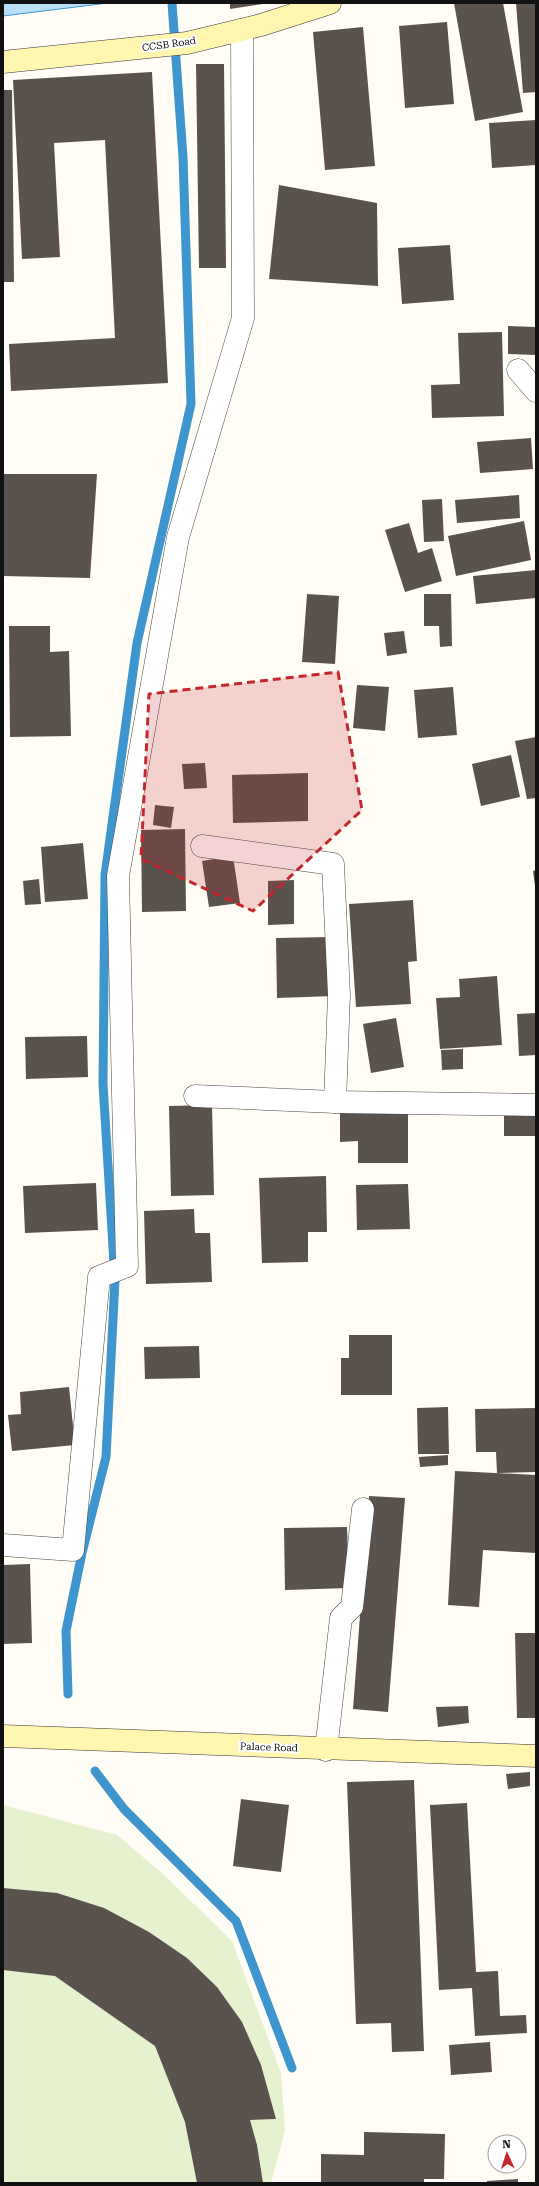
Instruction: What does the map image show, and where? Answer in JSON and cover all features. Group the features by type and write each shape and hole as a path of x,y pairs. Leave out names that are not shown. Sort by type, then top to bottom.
{"main road":[{"name":"CCSB Road","path":"3,62 187,43 242,30 330,3"},
{"name":"Palace Road","path":"3,1736 326,1750 536,1756"}],"street":[{"path":"3,1545 73,1550 99,1277 127,1266 118,876 178,537 243,318 242,30"},
{"path":"518,370 536,391"},
{"path":"202,846 333,864 339,995 335,1102"},
{"path":"196,1096 335,1102 536,1105"},
{"path":"326,1750 341,1618 352,1607 363,1509"}],"highlighted area":[{"path":"338,672 362,810 253,911 141,859 149,694"}],"green space":[{"path":"3,1805 117,1835 162,1873 232,1941 281,2073 285,2131 271,2183 3,2183"}],"water":[{"path":"3,3 108,3 3,16"}],"building":[{"path":"230,3 262,3 263,4 230,9"},
{"path":"454,3 503,3 523,112 475,121"},
{"path":"516,3 536,3 536,92 523,93"},
{"path":"447,22 454,104 405,108 399,26"},
{"path":"363,27 375,166 325,170 313,32"},
{"path":"196,64 224,64 226,268 199,268"},
{"path":"152,72 168,383 11,391 9,344 115,338 105,140 54,143 60,257 22,259 13,80"},
{"path":"3,90 12,90 14,282 3,282"},
{"path":"536,120 536,165 492,168 489,123"},
{"path":"279,185 377,203 378,286 269,279"},
{"path":"450,245 454,300 402,304 398,248"},
{"path":"508,326 536,327 536,355 508,354"},
{"path":"502,332 504,416 432,418 431,385 460,384 458,333"},
{"path":"531,438 533,469 480,473 477,442"},
{"path":"3,474 97,474 90,578 3,576"},
{"path":"519,495 520,518 457,523 455,500"},
{"path":"442,499 444,541 424,542 422,500"},
{"path":"524,521 531,560 456,576 448,536"},
{"path":"409,523 418,553 432,548 442,581 405,592 385,530"},
{"path":"536,570 536,598 476,604 473,576"},
{"path":"307,594 339,596 335,664 302,662"},
{"path":"424,594 451,594 452,646 440,647 439,626 424,626"},
{"path":"9,626 50,626 50,652 69,651 71,736 10,737"},
{"path":"404,631 407,653 387,656 384,633"},
{"path":"357,685 389,687 385,731 353,728"},
{"path":"453,687 457,735 418,738 414,690"},
{"path":"536,737 536,798 527,799 515,741"},
{"path":"511,755 520,797 481,806 472,764"},
{"path":"205,763 207,788 184,789 182,764"},
{"path":"308,773 308,821 233,823 232,775"},
{"path":"155,805 174,807 171,828 153,825"},
{"path":"185,829 186,911 142,912 141,830"},
{"path":"83,843 88,899 45,902 41,847"},
{"path":"233,856 240,903 209,907 202,861"},
{"path":"536,870 536,886 535,886 533,871"},
{"path":"39,879 41,904 25,905 23,881"},
{"path":"294,880 294,924 268,925 268,881"},
{"path":"413,900 417,961 408,962 411,1004 356,1007 349,904"},
{"path":"332,937 334,996 277,998 276,938"},
{"path":"497,976 502,1045 440,1049 436,998 460,997 459,979"},
{"path":"536,1013 536,1055 519,1056 517,1014"},
{"path":"396,1018 404,1067 371,1073 363,1024"},
{"path":"87,1036 88,1077 26,1079 25,1037"},
{"path":"463,1049 463,1069 442,1070 441,1050"},
{"path":"212,1105 214,1195 171,1196 169,1106"},
{"path":"408,1106 408,1163 358,1163 358,1141 340,1142 340,1112"},
{"path":"504,1106 536,1106 536,1136 504,1136"},
{"path":"326,1176 327,1232 308,1232 308,1262 262,1263 259,1178"},
{"path":"96,1183 98,1230 25,1233 23,1186"},
{"path":"408,1184 410,1229 357,1230 356,1185"},
{"path":"194,1209 195,1233 210,1233 212,1282 146,1284 144,1211"},
{"path":"349,1335 392,1335 392,1395 341,1395 341,1358 349,1358"},
{"path":"199,1346 200,1378 145,1379 144,1347"},
{"path":"69,1387 75,1445 12,1451 8,1415 21,1414 20,1392"},
{"path":"448,1407 449,1454 418,1454 417,1408"},
{"path":"536,1408 536,1472 497,1473 496,1452 476,1452 475,1409"},
{"path":"448,1455 448,1465 420,1467 419,1457"},
{"path":"455,1471 536,1475 536,1553 483,1550 479,1607 448,1605"},
{"path":"369,1496 405,1498 388,1712 353,1709"},
{"path":"347,1527 349,1588 285,1590 284,1528"},
{"path":"30,1564 32,1643 3,1644 3,1565"},
{"path":"515,1633 536,1633 536,1718 517,1718"},
{"path":"468,1706 469,1723 438,1727 436,1707"},
{"path":"530,1772 530,1786 508,1789 506,1774"},
{"path":"414,1780 424,2051 392,2052 391,2023 356,2024 347,1782"},
{"path":"241,1799 289,1805 281,1872 233,1866"},
{"path":"467,1803 476,1972 498,1971 500,2016 526,2015 527,2033 475,2036 472,1988 439,1990 430,1805"},
{"path":"3,1888 57,1893 104,1908 149,1932 187,1958 217,1987 242,2022 261,2065 276,2119 250,2120 257,2145 263,2183 197,2183 185,2122 155,2046 55,1976 3,1970"},
{"path":"490,2042 492,2072 451,2075 449,2045"},
{"path":"364,2132 445,2134 444,2179 424,2179 424,2183 321,2183 321,2154 364,2155"},
{"path":"518,2179 518,2183 487,2183 487,2181"}],"waterway":[{"path":"68,1694 66,1631 82,1553 106,1457 115,1280 103,1084 105,875 137,643 191,404 183,157 172,3"},
{"path":"95,1771 124,1809 236,1921 292,2068"}]}
